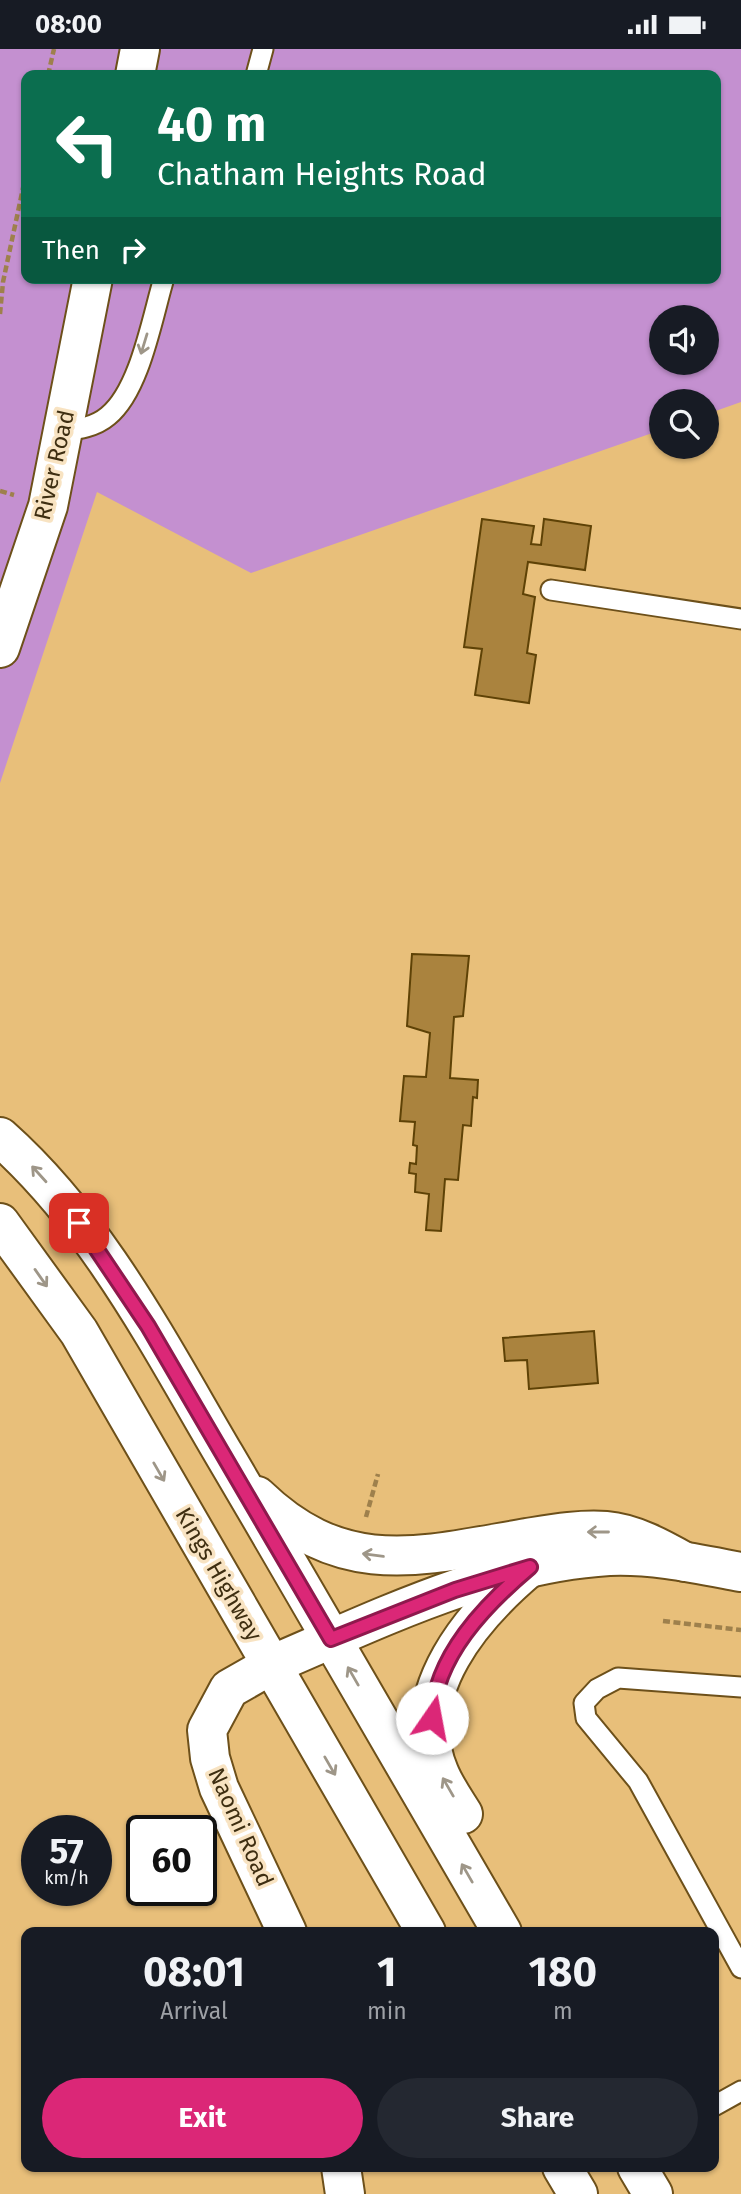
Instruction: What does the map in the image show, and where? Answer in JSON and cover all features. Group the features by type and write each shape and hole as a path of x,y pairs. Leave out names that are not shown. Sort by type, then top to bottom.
{"main road":[{"path":"136,70 140,49"},
{"name":"River Road","path":"0,648 48,506 92,284"},
{"path":"0,1137 52,1189 109,1265 237,1476 499,1927"},
{"name":"Kings Highway","path":"0,1223 79,1332 423,1927"},
{"path":"237,1476 269,1508 300,1529 328,1544 362,1553 393,1558 426,1556 543,1536 608,1531 660,1547 685,1562 741,1572"},
{"name":"Naomi Road","path":"285,1927 219,1788 210,1758 208,1730 229,1689 271,1665 331,1639 455,1590 530,1567 612,1556 685,1562"},
{"path":"526,1927 439,1772 431,1738 433,1698 460,1639 500,1592 530,1567"},
{"path":"342,2172 345,2194"},
{"path":"565,2172 578,2194"},
{"path":"640,2172 653,2194"}],"lane":[{"path":"257,70 263,49"},
{"path":"63,431 86,428 107,418 123,402 133,381 162,284"},
{"path":"551,590 741,619"},
{"path":"718,1927 638,1781 586,1717 584,1703 597,1689 618,1678 741,1687"},
{"path":"719,1928 741,1968"},
{"path":"719,2103 741,2091"}],"path":[{"path":"49,70 54,49"},
{"path":"0,314 3,282 21,197"},
{"path":"364,1528 378,1474"},
{"path":"663,1621 741,1630"}],"shaded area":[{"path":"0,49 741,49 741,402 719,410 719,389 649,389 649,434 251,573 97,492 0,783"}],"building":[{"path":"482,519 534,526 531,544 541,545 544,519 591,526 585,570 528,562 523,594 535,597 527,653 536,655 529,703 475,695 482,649 464,647"},
{"path":"412,954 469,956 463,1016 454,1017 450,1078 478,1080 477,1098 473,1097 471,1126 463,1125 458,1180 445,1179 441,1231 426,1230 429,1194 415,1192 416,1174 409,1173 410,1163 416,1164 417,1146 413,1145 415,1122 400,1121 404,1076 426,1077 430,1033 407,1026"},
{"path":"594,1331 598,1383 529,1389 527,1360 505,1361 503,1338"}],"route":[{"path":"79,1223 148,1326 331,1639 455,1590 530,1567 500,1592 460,1639 433,1698 432,1718"}]}
